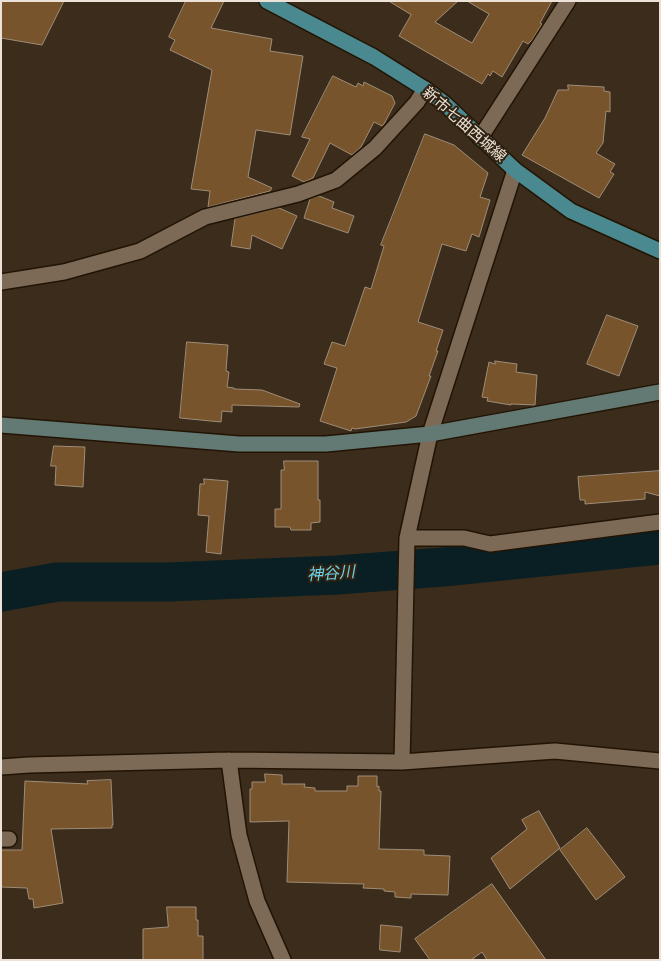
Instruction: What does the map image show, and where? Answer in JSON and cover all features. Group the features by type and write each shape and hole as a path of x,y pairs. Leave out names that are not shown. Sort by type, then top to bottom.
{"main road":[{"name":"新市七曲西城線","path":"267,1 374,57 425,89 444,103 515,170 571,211 660,251"}],"street":[{"path":"480,138 568,1"},
{"path":"1,282 64,272 140,251 205,218 298,194 336,180 375,148 418,102 425,89"},
{"path":"402,762 408,542 430,434 515,170"},
{"path":"1,425 239,444 326,444 430,434 660,392"},
{"path":"408,542 464,538 490,544 660,522"},
{"path":"1,767 29,764 229,760 402,762 554,752 660,761"},
{"path":"229,760 239,835 257,901 283,960"}],"building":[{"path":"1,1 64,1 42,45 1,38"},
{"path":"186,1 224,1 211,28 272,39 270,51 303,56 290,135 256,130 248,177 272,188 270,191 208,207 210,191 191,189 212,70 170,50 175,40 169,37"},
{"path":"389,1 458,1 435,22 472,43 489,14 467,1 552,1 540,23 542,24 532,40 528,44 523,41 502,77 493,71 490,76 488,74 482,84 399,36 411,15"},
{"path":"333,76 356,87 358,83 363,86 364,82 392,96 395,103 384,124 382,126 374,122 361,147 352,155 330,143 313,178 304,182 292,176 310,139 302,137"},
{"path":"568,85 604,87 604,91 610,92 610,112 606,111 603,143 596,153 615,164 610,172 614,174 599,198 522,155 545,118 558,90 568,90"},
{"path":"425,134 454,145 488,173 480,197 490,200 479,237 472,234 466,251 442,244 418,322 443,330 429,376 431,376 416,416 406,422 352,428 351,431 320,421 337,368 324,364 332,342 345,346 365,287 371,289 384,246 381,245"},
{"path":"319,196 334,202 332,208 354,216 348,233 304,218 310,199"},
{"path":"279,208 297,216 282,249 252,235 250,249 231,246 235,219"},
{"path":"607,315 638,326 619,376 587,364"},
{"path":"187,342 228,345 226,371 229,372 227,387 262,390 300,404 299,407 232,405 232,412 222,411 221,422 180,418"},
{"path":"495,361 517,364 516,372 537,375 535,405 511,405 487,401 488,398 482,397 489,362 495,364"},
{"path":"54,446 85,447 83,487 55,485 56,466 51,466"},
{"path":"284,461 318,461 320,522 311,523 311,530 291,530 290,527 275,527 275,509 281,509 281,470 284,470"},
{"path":"660,471 660,496 645,492 645,499 585,504 585,500 580,500 578,477"},
{"path":"204,479 228,481 221,554 206,552 209,516 198,515 200,484 204,484"},
{"path":"265,774 282,775 282,784 305,784 304,787 315,788 315,791 347,791 347,786 358,786 358,776 377,776 377,787 379,786 379,791 381,791 379,849 424,850 424,855 450,856 448,895 411,894 411,898 395,897 395,892 384,891 384,889 363,888 364,884 287,882 289,821 250,822 250,789 252,789 252,782 265,782"},
{"path":"111,780 112,828 51,829 63,903 34,908 33,899 29,899 27,888 1,887 1,850 22,850 25,781 88,784 87,781"},
{"path":"539,811 560,848 510,889 491,858 527,829 522,820"},
{"path":"587,828 625,877 596,900 560,850"},
{"path":"492,884 546,960 487,960 482,952 471,960 430,960 415,939"},
{"path":"167,907 196,907 198,936 203,936 203,960 143,960 143,929 168,927"},
{"path":"381,925 402,927 400,952 380,950"}],"waterway":[{"name":"神谷川","path":"1,592 57,582 168,582 337,575 443,567 660,545"}]}
